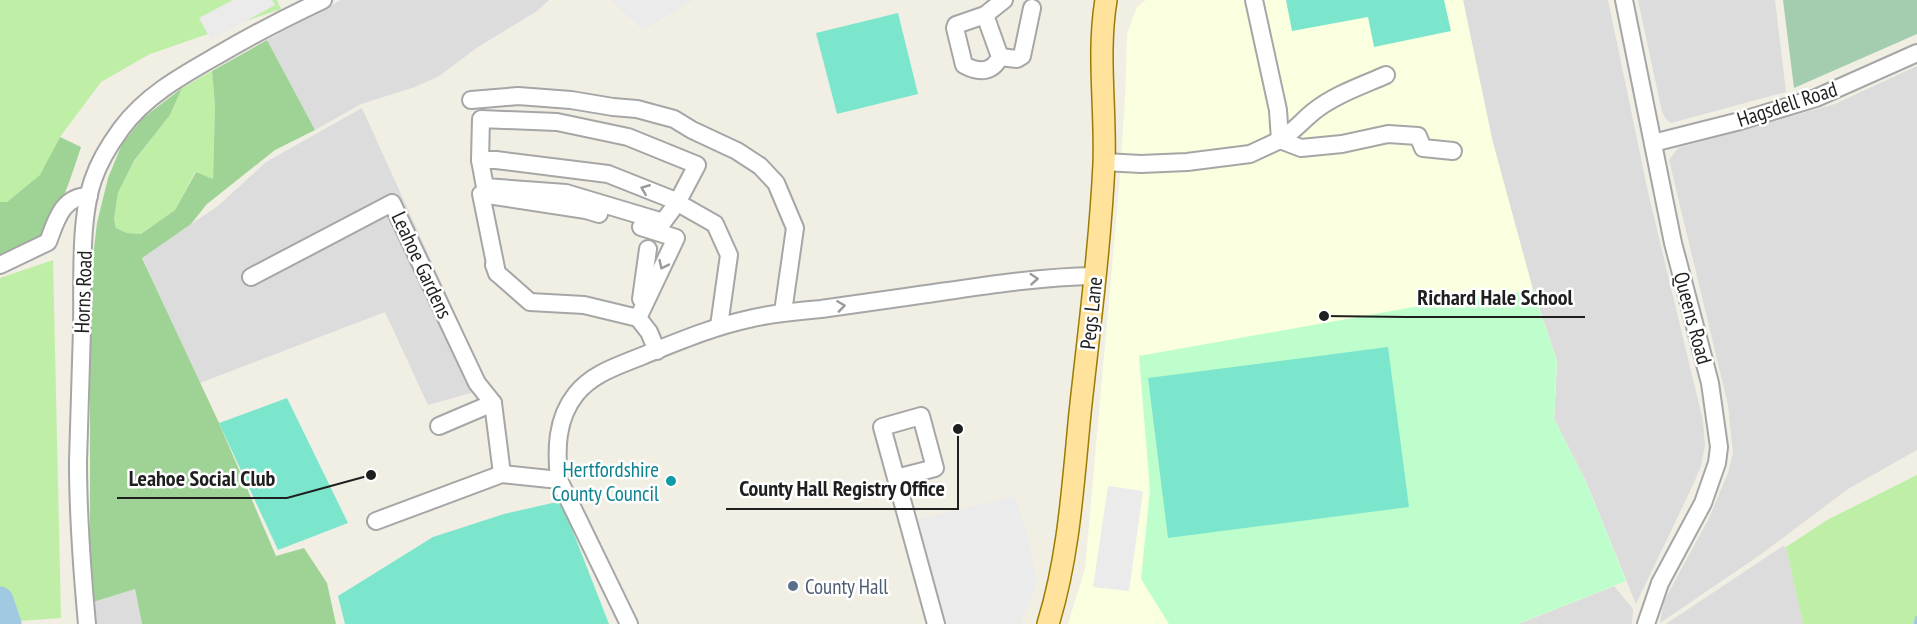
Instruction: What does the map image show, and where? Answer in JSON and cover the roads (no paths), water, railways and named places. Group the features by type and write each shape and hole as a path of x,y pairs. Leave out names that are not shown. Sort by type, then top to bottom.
{"main road":[{"name":"Pegs Lane","path":"1048,624 1059,583 1067,533 1095,276 1104,162 1101,51 1106,0"}],"street":[{"name":"Horns Road","path":"87,624 78,462 83,250 93,180 110,145 136,111 156,93 251,36 323,0"},
{"path":"985,15 1000,57 996,66 985,71 975,70 964,64 954,31 956,25 985,15 1005,0"},
{"path":"1254,0 1278,110 1280,140"},
{"name":"Queens Road","path":"1624,0 1673,243 1710,383 1719,447 1718,461 1703,503 1660,584 1646,624"},
{"path":"1000,57 1017,59 1022,56 1032,8"},
{"name":"Hagsdell Road","path":"1653,143 1816,98 1917,53"},
{"path":"1104,162 1142,164 1187,162 1250,154 1292,133 1313,112 1347,92 1386,75"},
{"path":"471,100 518,96 637,109 674,119 760,166 776,183 795,228 783,312"},
{"path":"482,119 557,122 628,137 697,165 677,203 663,222 566,193 485,186 480,160 482,119"},
{"path":"1280,140 1301,148 1342,144 1388,134 1418,136 1423,148 1454,151"},
{"path":"480,160 608,174 677,203 715,224 729,255 719,327"},
{"path":"497,273 481,194 586,210 676,238 638,318"},
{"path":"0,265 48,242 60,210 79,196 89,196"},
{"name":"Leahoe Gardens","path":"251,277 392,203 477,383 493,403"},
{"path":"476,226 497,273 530,302 584,305 638,318 650,332 657,351"},
{"path":"638,318 648,249"},
{"path":"629,624 559,480 556,454 559,432 567,408 588,381 601,373 719,327 783,312 865,303 1015,280 1095,276"},
{"path":"439,426 493,403 501,474"},
{"path":"376,521 501,474 559,480"},
{"path":"896,478 936,624"}],"waterway":[{"path":"0,600 8,624"},
{"path":"1916,624 1917,618"}],"place":[{"name":"Richard Hale School","path":"1324,316"},
{"name":"County Hall Registry Office","path":"958,429"},
{"name":"Leahoe Social Club","path":"371,475"},
{"name":"Hertfordshire County Council","path":"671,481"},
{"name":"County Hall","path":"793,586"}]}
